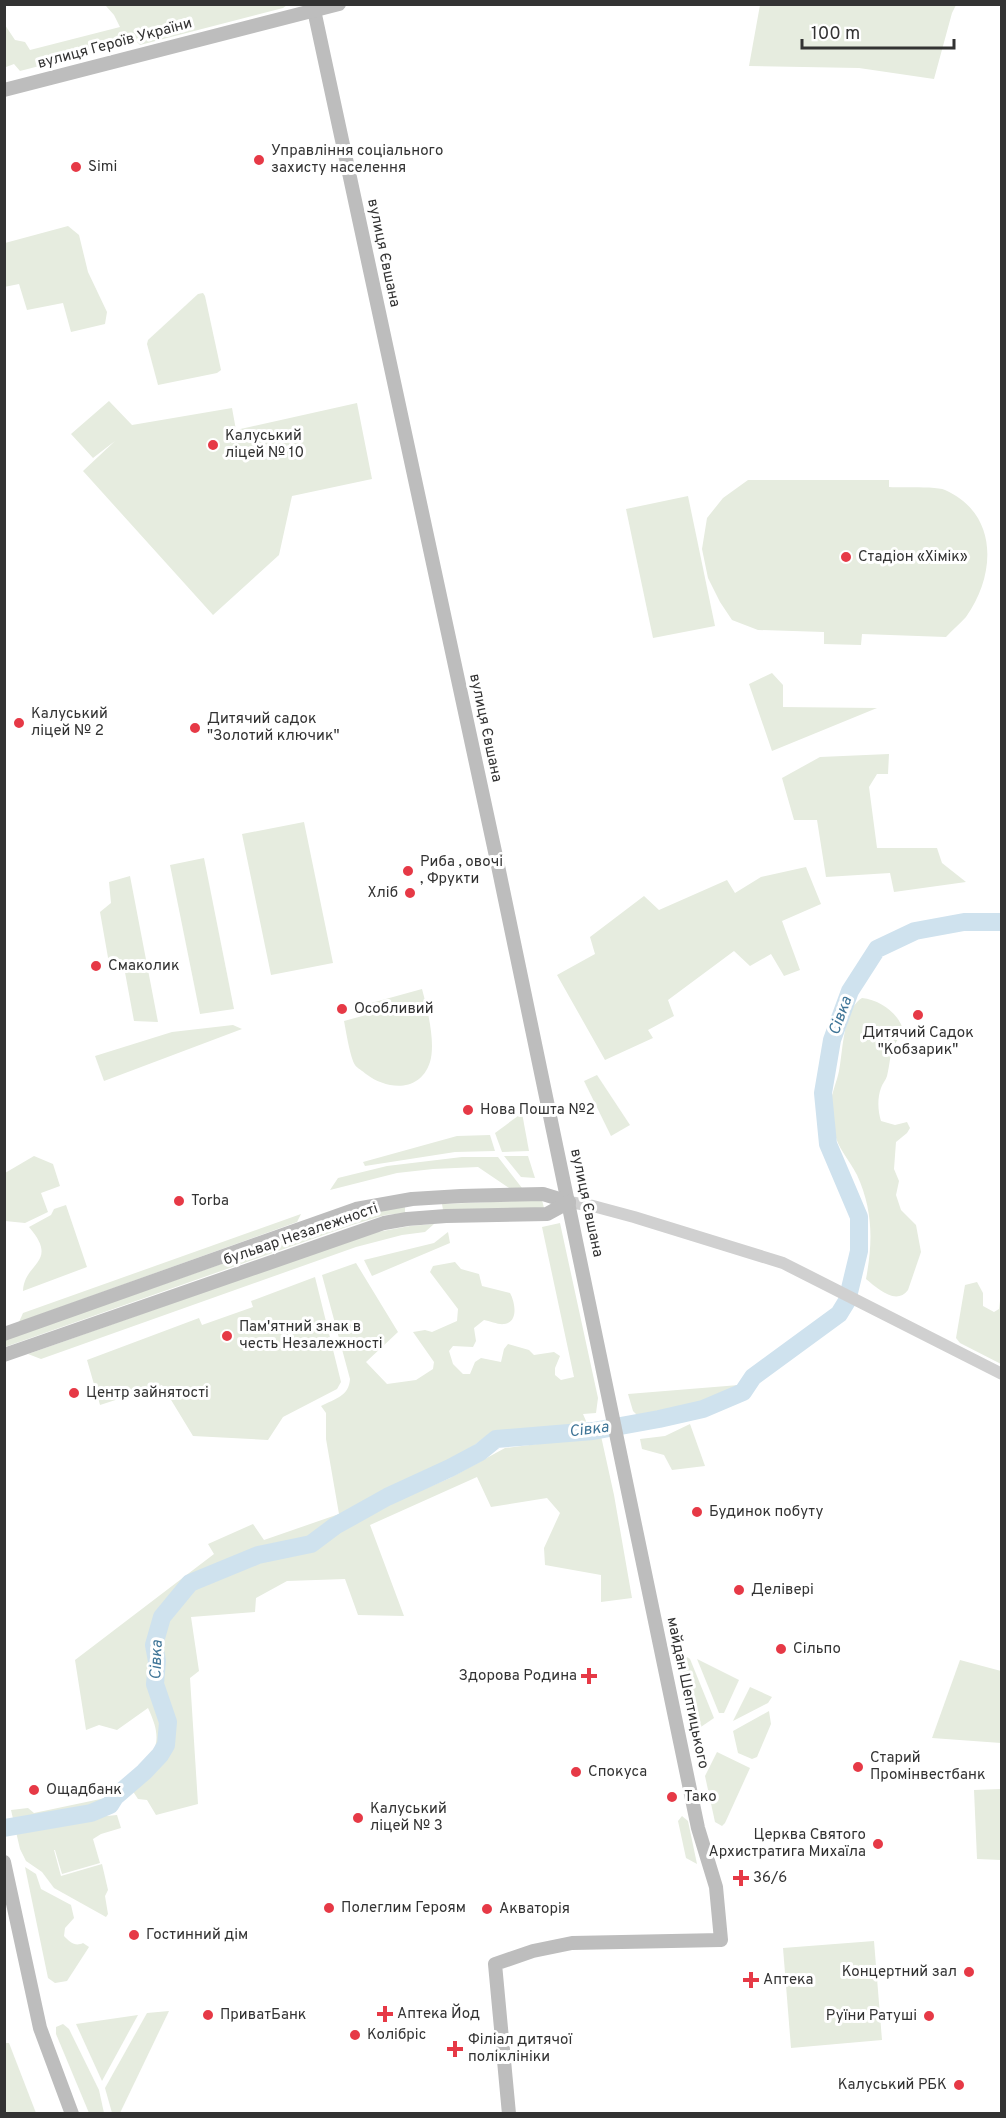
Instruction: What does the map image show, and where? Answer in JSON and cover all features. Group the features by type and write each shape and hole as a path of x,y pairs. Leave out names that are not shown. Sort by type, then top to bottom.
{"main road":[{"name":"вулиця Героїв України","path":"4,90 339,4"},
{"name":"вулиця Євшана","path":"314,10 569,1202 619,1453"},
{"name":"бульвар Незалежності","path":"4,1334 368,1206 412,1199 532,1194 543,1194 569,1202"},
{"name":"бульвар Незалежності","path":"4,1355 384,1223 446,1216 547,1214 569,1202"},
{"name":"майдан Шептицького","path":"509,2114 495,1964 532,1951 572,1943 721,1940 716,1887 698,1828 619,1453"},
{"path":"4,1862 40,2028 72,2114"}],"street":[{"path":"569,1202 603,1208 783,1263 1002,1374"}],"shaded area":[{"path":"760,4 956,5 934,79 859,68 749,66"},
{"path":"287,5 283,8 140,45 136,41 20,71 14,64 6,67 5,25 15,40 25,42 30,50 120,27 106,6"},
{"path":"68,226 79,235 88,272 107,312 105,324 71,332 63,303 27,310 19,284 4,287 5,243"},
{"path":"203,293 221,370 217,373 158,385 147,344 148,340 198,294"},
{"path":"109,401 132,425 232,408 236,430 357,403 372,479 292,496 279,555 213,615 83,471 115,441 93,458 71,434"},
{"name":"Стадіон «Хімік»","path":"748,480 889,480 889,487 945,490 963,501 975,514 983,530 987,547 987,565 976,600 966,617 946,637 862,634 861,645 824,644 824,632 758,630 732,620 708,578 702,549 707,518 723,498"},
{"path":"688,496 715,626 653,638 626,509"},
{"path":"772,673 783,685 783,707 877,708 772,751 749,684"},
{"path":"889,754 888,774 877,774 869,787 877,848 937,848 942,863 966,882 894,892 890,873 826,877 817,820 794,820 782,778 820,757"},
{"path":"304,822 333,963 271,975 242,834"},
{"path":"204,858 234,1009 200,1014 170,865"},
{"path":"806,867 821,904 782,921 800,970 784,976 771,954 750,966 734,951 668,1000 674,1016 648,1030 653,1038 605,1060 557,975 595,954 590,937 644,896 659,910 727,880 735,893 761,877"},
{"path":"130,876 158,1022 134,1021 124,967 110,969 100,912 111,903 109,882"},
{"path":"422,989 432,1045 430,1062 425,1072 411,1084 402,1086 374,1079 355,1065 344,1021 366,1015 364,1005"},
{"path":"862,998 889,1009 902,1026 904,1033 895,1043 891,1053 887,1076 878,1101 881,1121 895,1125 907,1122 910,1128 896,1142 894,1169 899,1181 896,1195 901,1210 916,1225 921,1252 908,1290 898,1296 887,1294 866,1279 870,1252 869,1213 857,1175 838,1142 832,1120 832,1098 847,1021 856,1003"},
{"path":"233,1025 242,1029 104,1081 95,1056 172,1032"},
{"path":"597,1075 630,1125 611,1136 584,1081"},
{"path":"522,1113 529,1151 502,1152 495,1133"},
{"path":"490,1135 495,1151 455,1152 365,1166 363,1162 457,1136"},
{"path":"34,1156 53,1164 60,1186 41,1193 48,1212 25,1223 5,1221 5,1173"},
{"path":"504,1156 528,1156 535,1178 521,1177"},
{"path":"462,1157 498,1157 522,1188 509,1188 478,1167 397,1173 330,1190 338,1178 387,1166"},
{"path":"542,1200 544,1208 443,1210 442,1204"},
{"path":"66,1205 87,1267 23,1291 25,1281 41,1255 38,1239 29,1227 51,1215 54,1209"},
{"path":"405,1207 405,1213 385,1215 352,1225 5,1347 4,1340 356,1217"},
{"path":"301,1214 297,1222 19,1322 23,1313"},
{"path":"560,1223 598,1398 596,1413 583,1414 586,1421 579,1429 492,1432 461,1455 340,1514 359,1521 385,1506 450,1478 505,1448 601,1436 632,1598 601,1602 601,1575 545,1565 544,1548 560,1513 547,1498 491,1507 477,1477 370,1525 404,1616 358,1615 345,1579 287,1581 256,1598 255,1612 191,1617 199,1671 190,1678 198,1804 156,1815 147,1800 138,1799 126,1781 144,1764 154,1749 156,1732 148,1708 117,1730 99,1725 86,1730 75,1660 214,1554 208,1544 253,1524 264,1540 339,1514 326,1439 326,1413 321,1406 344,1393 350,1379 322,1275 356,1263 398,1332 366,1362 387,1384 416,1380 433,1369 434,1362 413,1332 425,1330 432,1332 457,1321 458,1309 430,1272 433,1266 455,1262 461,1269 479,1274 482,1286 510,1293 514,1316 512,1320 504,1324 484,1320 474,1328 476,1341 473,1347 453,1346 449,1351 453,1364 463,1374 470,1374 475,1362 481,1358 501,1362 504,1349 508,1344 529,1350 534,1355 554,1352 560,1356 555,1375 561,1380 574,1377 542,1227"},
{"path":"434,1224 425,1232 402,1235 356,1247 41,1359 28,1354 372,1233"},
{"path":"448,1232 450,1243 372,1276 364,1260 434,1243"},
{"path":"315,1277 341,1382 337,1389 283,1417 268,1440 193,1436 162,1385 100,1405 87,1360 199,1318 202,1325 253,1307 251,1301"},
{"path":"977,1282 983,1293 983,1306 994,1312 999,1309 1001,1293 1001,1364 960,1343 956,1338 965,1285"},
{"path":"739,1385 706,1404 640,1418 633,1411 628,1394"},
{"path":"690,1424 705,1466 672,1470 664,1455 642,1449 640,1439 665,1436"},
{"path":"687,1657 690,1659 714,1718 695,1731 681,1665"},
{"path":"697,1659 739,1680 724,1713 719,1713"},
{"path":"960,1660 1001,1671 1001,1743 932,1738"},
{"path":"750,1687 772,1697 768,1703 733,1721"},
{"path":"769,1711 771,1724 757,1757 752,1759 738,1753 733,1731"},
{"path":"717,1752 750,1768 722,1826 715,1822 705,1776"},
{"path":"1001,1789 1001,1860 977,1859 974,1790"},
{"path":"110,1797 107,1816 117,1815 121,1828 93,1839 100,1863 62,1874 54,1850 61,1876 102,1864 108,1890 105,1896 108,1914 106,1917 54,1888 42,1872 26,1861 20,1849 11,1810 28,1808 34,1813"},
{"path":"682,1816 688,1821 697,1864 686,1858 678,1821"},
{"path":"25,1867 36,1874 41,1889 71,1905 74,1918 65,1928 64,1936 73,1943 83,1943 89,1947 67,1981 55,1983 48,1978"},
{"path":"874,1941 882,2040 791,2048 783,1948"},
{"path":"169,2011 120,2113 112,2113 105,2088 147,2013"},
{"path":"138,2015 102,2081 76,2024"},
{"path":"63,2024 69,2029 99,2090 104,2113 89,2113 56,2034 56,2027"},
{"path":"5,2043 9,2043 36,2113 5,2113"}],"waterway":[{"name":"Сівка","path":"4,1828 91,1813 110,1805 115,1797 160,1755 166,1745 168,1722 155,1684 157,1661 154,1645 162,1617 190,1583 258,1555 311,1544 335,1526 387,1497 480,1452 496,1439 593,1431 703,1409 743,1392 753,1377 839,1314 847,1301 859,1251 859,1217 828,1144 823,1093 832,1040 850,991 877,949 915,931 964,922 1002,922"}],"place":[{"name":"Управління соціального захисту населення","path":"259,160"},
{"name":"Simi","path":"76,167"},
{"name":"Калуський ліцей № 10","path":"213,445"},
{"name":"Стадіон «Хімік»","path":"846,557"},
{"name":"Калуський ліцей № 2","path":"19,723"},
{"name":"Дитячий садок \"Золотий ключик\"","path":"195,728"},
{"name":"Риба , овочі , Фрукти","path":"408,871"},
{"name":"Хліб","path":"410,893"},
{"name":"Смаколик","path":"96,966"},
{"name":"Особливий","path":"342,1009"},
{"name":"Дитячий Садок \"Кобзарик\"","path":"918,1015"},
{"name":"Нова Пошта №2","path":"468,1110"},
{"name":"Torba","path":"179,1201"},
{"name":"Пам'ятний знак в честь Незалежності","path":"227,1336"},
{"name":"Центр зайнятості","path":"74,1393"},
{"name":"Будинок побуту","path":"697,1512"},
{"name":"Делівері","path":"739,1590"},
{"name":"Сільпо","path":"781,1649"},
{"name":"Здорова Родина","path":"589,1676"},
{"name":"Старий Промінвестбанк","path":"858,1767"},
{"name":"Спокуса","path":"576,1772"},
{"name":"Ощадбанк","path":"34,1790"},
{"name":"Тако","path":"672,1797"},
{"name":"Калуський ліцей № 3","path":"358,1818"},
{"name":"Церква Святого Архистратига Михаїла","path":"878,1844"},
{"name":"36/6","path":"741,1878"},
{"name":"Полеглим Героям","path":"329,1908"},
{"name":"Акваторія","path":"487,1909"},
{"name":"Гостинний дім","path":"134,1935"},
{"name":"Концертний зал","path":"969,1972"},
{"name":"Аптека","path":"751,1980"},
{"name":"Аптека Йод","path":"385,2014"},
{"name":"ПриватБанк","path":"208,2015"},
{"name":"Руїни Ратуші","path":"929,2016"},
{"name":"Колібріс","path":"355,2035"},
{"name":"Філіал дитячої поліклініки","path":"455,2049"},
{"name":"Калуський РБК","path":"959,2085"}]}
